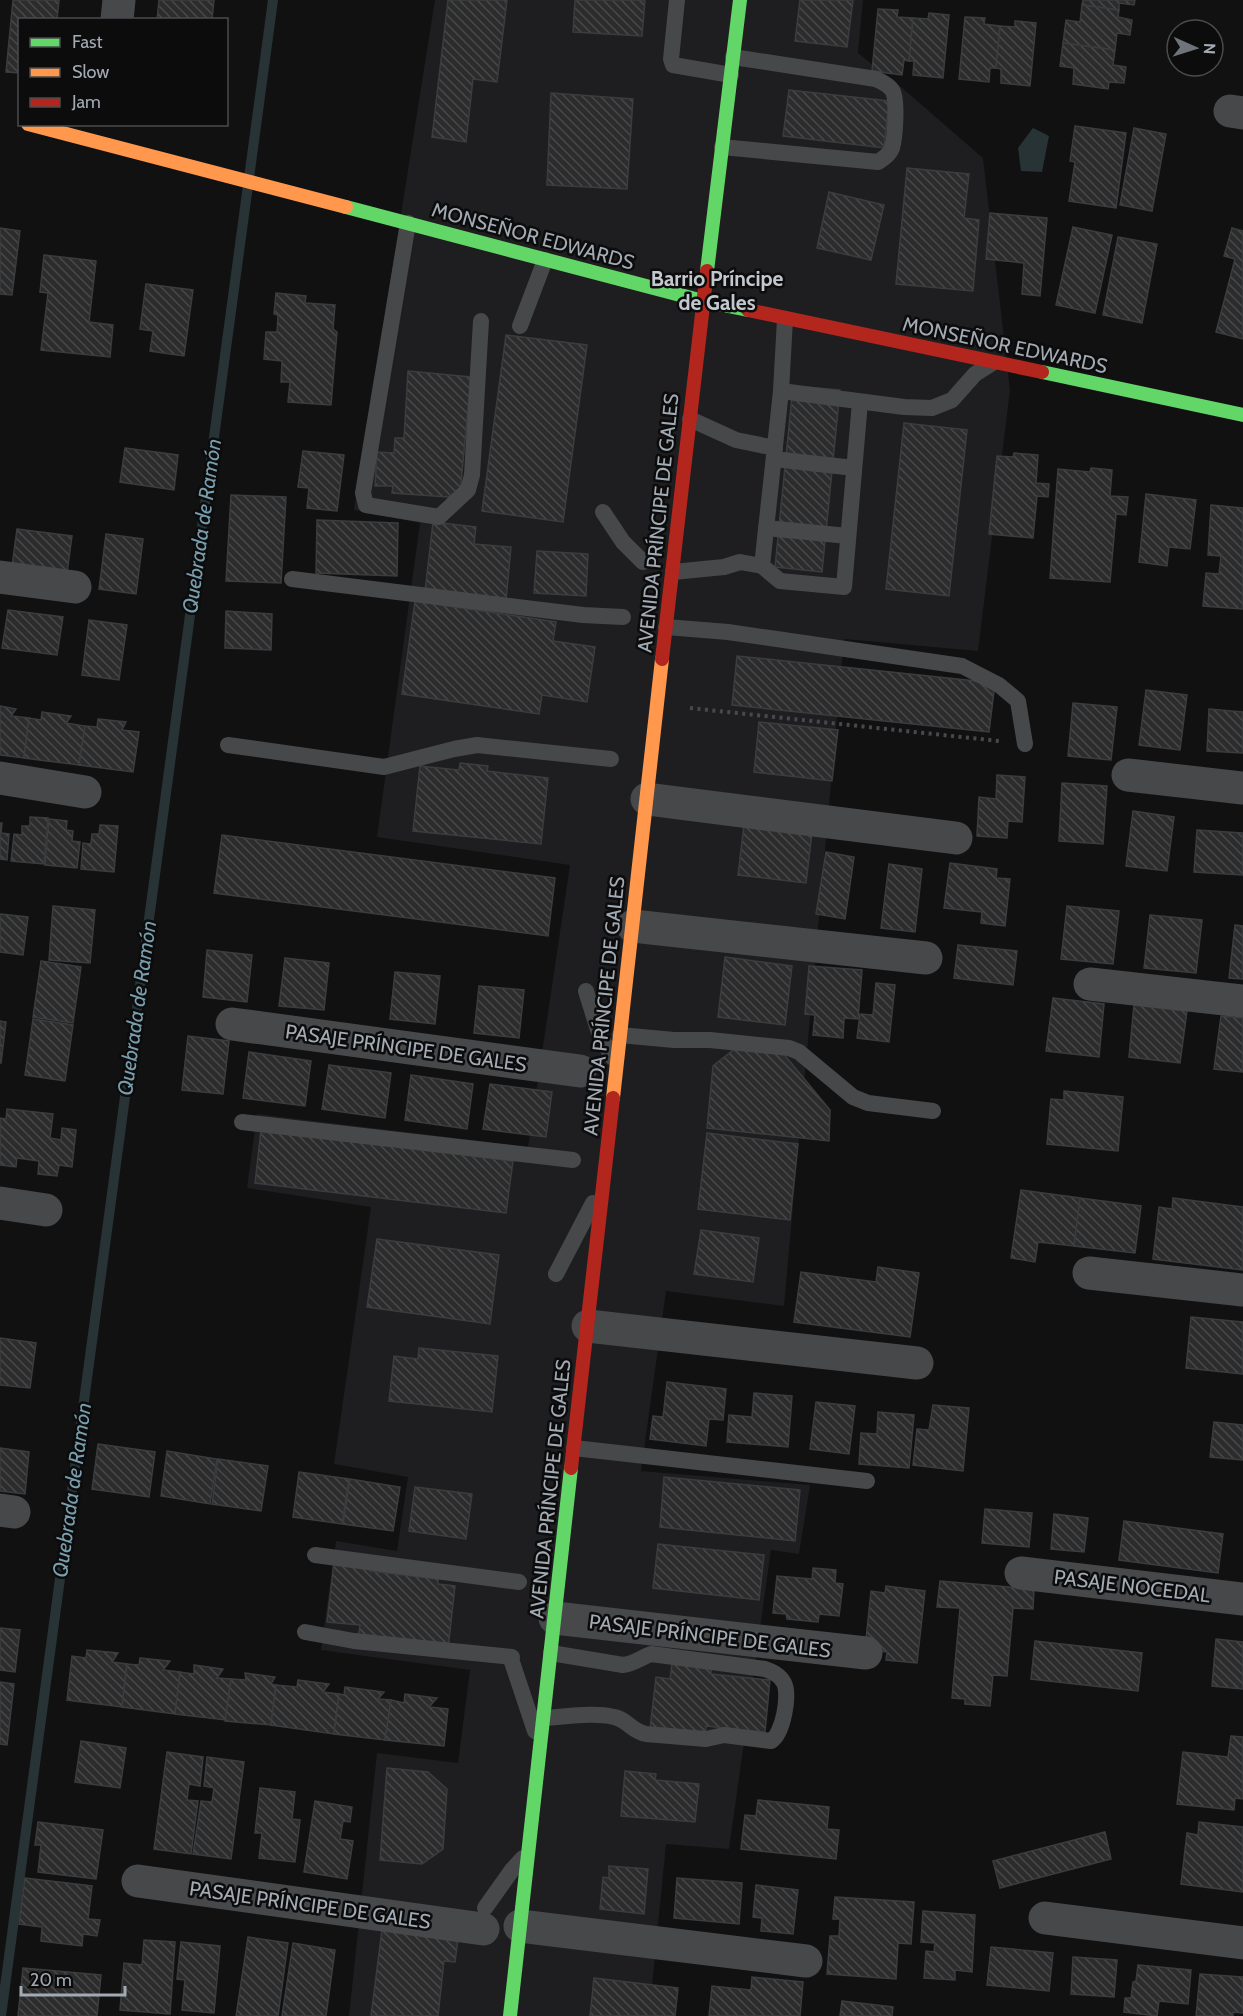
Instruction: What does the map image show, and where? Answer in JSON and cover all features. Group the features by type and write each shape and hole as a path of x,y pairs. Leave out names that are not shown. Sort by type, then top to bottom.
{"main road":[{"name":"AVENIDA PRÍNCIPE DE GALES","path":"510,2016 703,301 741,0"},
{"name":"MONSEÑOR EDWARDS","path":"43,126 103,134 222,174 703,301 1243,415"}],"street":[{"path":"117,18 119,0"},
{"path":"0,577 75,587"},
{"path":"1128,774 1243,788"},
{"path":"0,778 85,792"},
{"path":"647,799 956,838"},
{"path":"633,926 926,958"},
{"path":"1090,984 1243,1002"},
{"name":"PASAJE PRÍNCIPE DE GALES","path":"232,1024 580,1071"},
{"path":"0,1203 46,1210"},
{"path":"1089,1273 1243,1290"},
{"path":"588,1326 917,1363"},
{"name":"PASAJE NOCEDAL","path":"1021,1573 1243,1599"},
{"name":"PASAJE PRÍNCIPE DE GALES","path":"555,1618 866,1653"},
{"name":"PASAJE PRÍNCIPE DE GALES","path":"138,1881 484,1918"},
{"path":"1045,1918 1243,1943"},
{"path":"520,1926 806,1961"}],"lane":[{"path":"677,0 671,58 673,65 731,75"},
{"path":"722,147 878,162 892,149 896,100 893,90 887,84 876,79 733,57"},
{"path":"408,223 363,493 366,505 439,517 468,490 471,475 481,321"},
{"path":"520,326 545,260"},
{"path":"762,566 781,391 785,319"},
{"path":"781,391 904,407 932,408 952,400 975,374 993,363"},
{"path":"672,572 724,567 740,562 762,566 780,581 844,587 860,402"},
{"path":"690,419 736,441 774,454 854,468"},
{"path":"603,512 623,542 643,562"},
{"path":"766,528 849,536"},
{"path":"292,579 583,615 623,617"},
{"path":"666,627 728,632 962,666 999,685 1018,701 1025,744"},
{"path":"228,745 384,767 477,745 611,759"},
{"path":"586,991 600,1036 617,1064"},
{"path":"620,1035 674,1040 710,1040 789,1048 799,1052 853,1097 868,1103 933,1111"},
{"path":"242,1122 573,1160"},
{"path":"556,1274 603,1185"},
{"path":"574,1448 867,1481"},
{"path":"315,1555 519,1582"},
{"path":"305,1632 354,1641 512,1659 540,1749"},
{"path":"544,1718 600,1715 623,1720 637,1732 646,1734 706,1739 724,1735 771,1741 776,1738 782,1726 785,1701 785,1685 778,1676 765,1669 651,1654 632,1665 623,1665 551,1653"},
{"path":"484,1918 512,1870 529,1851"}],"path":[{"path":"689,708 1025,744"}],"shaded area":[{"path":"435,0 863,0 858,53 983,158 1010,390 978,651 844,639 784,1306 666,1291 641,1471 810,1485 799,1554 771,1550 729,1849 666,1844 649,2016 349,2016 377,1753 458,1763 470,1670 321,1650 336,1541 397,1551 408,1477 334,1464 371,1207 247,1188 257,1114 528,1147 570,865 377,837 420,523 354,510"},
{"path":"1033,128 1049,136 1042,172 1021,171 1018,148"}],"building":[{"path":"13,0 59,0 57,18 18,18 18,73 6,72"},
{"path":"159,0 214,0 212,18 157,18"},
{"path":"448,0 507,0 497,82 473,79 466,142 432,137"},
{"path":"575,0 645,0 642,36 573,32"},
{"path":"800,0 853,0 847,47 795,41"},
{"path":"1083,0 1135,0 1134,5 1119,3 1119,10 1082,5"},
{"path":"1082,5 1119,10 1118,17 1132,20 1130,35 1117,33 1115,50 1063,43 1066,20 1080,22"},
{"path":"878,9 898,10 897,17 913,18 909,61 904,60 902,75 872,71"},
{"path":"929,13 949,15 943,78 913,75 914,61 909,61 913,18 928,19"},
{"path":"965,17 985,18 984,24 1000,26 996,68 990,68 989,82 959,79"},
{"path":"1015,21 1036,23 1030,86 1001,83 1001,69 996,68 1000,26 1015,27"},
{"path":"1063,43 1115,50 1113,65 1126,67 1124,83 1109,82 1108,89 1073,84 1074,68 1060,66"},
{"path":"789,90 889,101 884,148 783,136"},
{"path":"551,93 633,99 627,189 547,185"},
{"path":"1075,126 1126,133 1116,208 1069,201 1075,162 1070,161"},
{"path":"1134,128 1166,134 1152,211 1120,205"},
{"path":"907,168 969,174 964,218 979,220 973,291 896,284"},
{"path":"829,192 884,205 871,260 817,248"},
{"path":"990,213 1047,218 1040,296 1022,294 1024,263 986,259"},
{"path":"1073,227 1112,235 1095,313 1056,305"},
{"path":"0,228 20,231 12,295 0,294"},
{"path":"1232,228 1243,231 1243,339 1216,332 1235,259 1224,256"},
{"path":"1118,237 1157,244 1142,323 1103,315"},
{"path":"44,255 96,261 89,322 113,325 110,357 41,350 48,293 40,292"},
{"path":"146,284 193,290 184,356 150,351 153,331 140,329"},
{"path":"276,293 306,296 305,303 335,305 333,329 337,332 331,405 288,402 290,382 281,382 282,361 264,359 266,332 277,332 278,315 274,314"},
{"path":"506,335 587,345 563,522 482,511"},
{"path":"408,371 471,377 460,489 448,497 392,493 393,486 375,486 377,452 394,453 395,438 404,438"},
{"path":"793,386 840,390 822,572 775,567"},
{"path":"904,423 967,430 949,596 886,589"},
{"path":"125,448 178,455 174,490 120,482"},
{"path":"303,451 344,455 337,511 307,508 309,488 298,487"},
{"path":"1014,453 1038,455 1036,483 1049,484 1048,497 1037,496 1033,538 989,534 997,456 1013,457"},
{"path":"1091,468 1112,470 1110,496 1128,497 1126,515 1116,514 1110,582 1050,578 1058,469 1090,472"},
{"path":"1146,494 1196,500 1190,549 1169,547 1167,566 1139,562"},
{"path":"231,495 286,497 281,583 226,581"},
{"path":"1211,505 1243,508 1243,609 1203,606 1206,573 1219,574 1221,556 1208,555"},
{"path":"317,520 398,523 397,576 316,573"},
{"path":"433,522 476,527 474,544 511,547 506,600 425,591"},
{"path":"17,529 72,536 67,573 12,566"},
{"path":"106,534 143,539 136,594 99,589"},
{"path":"537,551 588,554 586,596 534,593"},
{"path":"415,601 556,622 553,641 595,647 587,702 542,695 539,714 402,694"},
{"path":"8,610 63,617 57,655 2,648"},
{"path":"226,611 272,614 271,650 225,648"},
{"path":"89,620 127,625 119,680 82,675"},
{"path":"737,656 995,683 989,732 732,705"},
{"path":"1146,690 1187,695 1180,750 1139,745"},
{"path":"1073,703 1117,707 1111,760 1068,756"},
{"path":"0,706 16,709 11,716 29,718 24,758 0,755"},
{"path":"1209,709 1243,712 1243,753 1207,751"},
{"path":"42,712 71,716 66,723 85,726 79,765 24,758 29,718 41,720"},
{"path":"98,719 126,722 122,730 139,732 133,772 79,765 85,726 97,727"},
{"path":"759,722 838,730 832,781 754,772"},
{"path":"460,763 488,766 487,771 548,778 541,844 413,831 420,766 459,770"},
{"path":"997,775 1025,777 1022,822 1008,821 1007,838 977,836 979,797 996,799"},
{"path":"1062,783 1107,786 1103,844 1059,841"},
{"path":"1133,811 1174,817 1167,871 1126,866"},
{"path":"30,817 48,818 44,864 11,861 14,834 22,835 22,826 30,826"},
{"path":"49,819 67,821 66,830 73,831 72,841 80,842 77,868 45,865"},
{"path":"0,823 2,823 1,833 9,834 7,860 0,859"},
{"path":"100,825 118,826 114,872 81,869 83,843 91,844 92,834 99,834"},
{"path":"744,825 812,833 806,883 738,875"},
{"path":"1197,830 1243,833 1243,875 1194,872"},
{"path":"222,835 555,878 548,936 214,893"},
{"path":"826,852 854,857 845,919 816,914"},
{"path":"950,863 997,869 996,878 1010,879 1005,926 981,923 982,912 944,908"},
{"path":"889,864 922,869 915,932 881,928"},
{"path":"53,906 95,910 90,963 49,960"},
{"path":"1067,906 1119,911 1113,964 1061,959"},
{"path":"0,914 28,917 23,955 0,952"},
{"path":"1150,915 1202,920 1196,973 1144,968"},
{"path":"1235,925 1243,926 1243,979 1229,978"},
{"path":"958,945 1017,951 1013,985 954,978"},
{"path":"207,950 252,955 247,1002 203,997"},
{"path":"725,957 792,966 785,1025 718,1017"},
{"path":"285,958 329,963 324,1010 279,1006"},
{"path":"41,961 81,967 73,1023 33,1017"},
{"path":"809,966 862,970 858,1019 844,1018 843,1038 813,1035 815,1015 805,1014"},
{"path":"395,972 440,976 435,1024 390,1019"},
{"path":"876,983 895,985 889,1042 857,1038 860,1014 873,1015"},
{"path":"479,986 524,990 519,1038 474,1033"},
{"path":"1053,998 1104,1004 1099,1057 1046,1051"},
{"path":"1134,1005 1187,1011 1180,1063 1129,1057"},
{"path":"1221,1016 1243,1018 1243,1072 1214,1069"},
{"path":"33,1019 73,1025 65,1081 25,1075"},
{"path":"0,1021 6,1022 1,1063 0,1063"},
{"path":"188,1036 229,1041 223,1094 182,1090"},
{"path":"737,1047 782,1052 830,1110 829,1141 707,1128 713,1066"},
{"path":"249,1052 311,1061 305,1106 243,1098"},
{"path":"329,1065 391,1073 385,1118 322,1109"},
{"path":"411,1075 473,1084 467,1129 405,1120"},
{"path":"490,1084 552,1092 546,1137 483,1129"},
{"path":"1064,1091 1123,1097 1118,1151 1047,1144 1051,1099 1064,1100"},
{"path":"7,1109 53,1114 50,1138 61,1140 62,1128 76,1130 72,1167 59,1165 57,1176 38,1174 39,1161 17,1158 16,1167 0,1165 0,1118 6,1119"},
{"path":"261,1130 513,1161 506,1213 255,1183"},
{"path":"707,1133 798,1144 790,1220 698,1209"},
{"path":"1021,1190 1080,1198 1074,1246 1038,1242 1035,1262 1011,1258"},
{"path":"1080,1198 1141,1206 1135,1253 1074,1246"},
{"path":"1173,1198 1243,1207 1243,1270 1153,1259 1159,1207 1172,1209"},
{"path":"701,1230 759,1238 753,1282 694,1274"},
{"path":"377,1239 499,1255 490,1324 367,1307"},
{"path":"878,1267 919,1273 910,1337 794,1322 801,1272 876,1282"},
{"path":"1191,1317 1243,1322 1243,1374 1186,1368"},
{"path":"0,1338 36,1343 30,1388 0,1385"},
{"path":"419,1348 498,1356 492,1412 389,1401 394,1356 418,1359"},
{"path":"667,1382 726,1389 723,1420 709,1419 706,1446 650,1439 653,1416 663,1417"},
{"path":"754,1393 792,1396 788,1447 727,1442 729,1415 752,1417"},
{"path":"816,1402 855,1406 849,1454 810,1449"},
{"path":"933,1405 969,1408 963,1471 913,1465 917,1429 929,1430"},
{"path":"878,1412 914,1415 909,1468 859,1464 861,1433 877,1434"},
{"path":"1214,1422 1243,1425 1243,1460 1210,1457"},
{"path":"98,1444 155,1452 149,1497 92,1489"},
{"path":"0,1448 29,1452 25,1494 0,1491"},
{"path":"167,1451 217,1459 210,1504 161,1496"},
{"path":"218,1459 268,1466 261,1511 212,1504"},
{"path":"299,1472 349,1479 342,1524 293,1517"},
{"path":"664,1477 800,1490 795,1541 660,1527"},
{"path":"350,1479 400,1487 393,1531 343,1524"},
{"path":"415,1487 472,1494 466,1539 409,1531"},
{"path":"985,1509 1032,1513 1029,1547 982,1543"},
{"path":"1054,1514 1088,1518 1084,1552 1051,1549"},
{"path":"1124,1521 1223,1534 1218,1573 1119,1560"},
{"path":"658,1544 764,1555 759,1600 653,1588"},
{"path":"334,1562 370,1566 370,1571 438,1579 438,1584 455,1586 448,1649 358,1639 360,1625 327,1622"},
{"path":"813,1568 836,1570 835,1583 843,1584 839,1616 819,1614 818,1622 787,1619 786,1614 773,1613 777,1576 812,1579"},
{"path":"940,1581 1034,1589 1033,1609 1013,1608 1007,1676 993,1675 990,1706 965,1704 965,1699 952,1698 960,1608 937,1607"},
{"path":"886,1586 925,1591 917,1663 886,1660 887,1652 865,1649 871,1591 885,1593"},
{"path":"0,1628 20,1630 15,1672 0,1670"},
{"path":"1216,1639 1243,1642 1243,1689 1212,1686"},
{"path":"1035,1641 1142,1653 1138,1691 1031,1679"},
{"path":"87,1650 118,1653 112,1662 127,1664 122,1707 67,1700 72,1656 86,1658"},
{"path":"140,1658 170,1661 163,1670 180,1672 175,1714 122,1707 127,1664 139,1665"},
{"path":"672,1664 711,1668 711,1674 770,1680 765,1732 706,1726 705,1734 650,1729 656,1677 670,1679"},
{"path":"194,1665 223,1669 217,1678 231,1679 226,1720 175,1714 180,1672 194,1674"},
{"path":"245,1673 275,1677 271,1684 276,1685 271,1725 225,1721 231,1679 246,1680"},
{"path":"298,1680 329,1684 323,1692 339,1694 334,1734 271,1725 276,1685 297,1687"},
{"path":"0,1682 14,1684 7,1745 0,1744"},
{"path":"345,1687 384,1692 378,1699 391,1700 385,1740 334,1734 339,1694 344,1695"},
{"path":"405,1694 437,1698 429,1707 448,1709 444,1746 385,1740 391,1700 404,1703"},
{"path":"1231,1736 1243,1737 1243,1799 1235,1798 1234,1810 1177,1804 1183,1752 1228,1757"},
{"path":"81,1741 126,1748 120,1788 75,1782"},
{"path":"167,1752 203,1757 200,1786 189,1784 187,1800 198,1801 191,1854 154,1849"},
{"path":"207,1757 244,1762 231,1859 193,1854 201,1801 212,1802 214,1788 204,1786"},
{"path":"387,1768 428,1772 447,1789 443,1849 422,1864 380,1860"},
{"path":"625,1771 656,1774 655,1780 699,1784 695,1822 621,1816"},
{"path":"260,1788 295,1792 292,1819 300,1820 295,1862 259,1858 262,1833 255,1833"},
{"path":"758,1800 829,1807 827,1829 839,1830 836,1859 741,1849 745,1815 756,1816"},
{"path":"315,1801 352,1807 350,1822 343,1821 340,1839 353,1841 347,1879 304,1872"},
{"path":"38,1822 103,1830 96,1879 38,1872 41,1845 35,1845"},
{"path":"1199,1822 1243,1827 1243,1892 1181,1884 1187,1833 1198,1835"},
{"path":"1105,1832 1111,1859 1000,1888 993,1861"},
{"path":"609,1866 648,1869 644,1914 600,1909 603,1877 609,1878"},
{"path":"25,1878 92,1886 88,1919 100,1920 97,1936 83,1934 82,1946 41,1941 42,1927 19,1924"},
{"path":"677,1878 742,1883 739,1924 674,1918"},
{"path":"756,1885 798,1890 793,1934 761,1931 762,1918 753,1917"},
{"path":"835,1897 914,1902 911,1944 898,1943 896,1979 827,1974 830,1936 839,1936 840,1919 833,1919"},
{"path":"923,1911 975,1915 972,1972 955,1970 955,1980 924,1978 926,1951 934,1952 935,1943 921,1942"},
{"path":"383,1922 459,1932 455,1962 444,1961 438,2016 371,2016"},
{"path":"248,1937 288,1943 278,2016 236,2016"},
{"path":"144,1940 175,1942 170,2014 120,2010 124,1963 142,1965"},
{"path":"181,1942 220,1946 214,2013 182,2010 185,1980 177,1979"},
{"path":"293,1943 335,1950 326,2016 282,2016"},
{"path":"991,1947 1053,1953 1049,1991 987,1985"},
{"path":"1073,1957 1117,1960 1114,1997 1071,1994"},
{"path":"1138,1965 1191,1970 1188,2004 1159,2001 1157,2016 1124,2012 1125,1998 1131,1998"},
{"path":"23,1968 101,1975 97,2016 18,2016"},
{"path":"1200,1974 1243,1977 1243,2013 1233,2012 1233,2016 1196,2016"},
{"path":"752,1977 803,1982 800,2016 709,2016 712,1986 751,1990"},
{"path":"594,1978 678,1988 675,2016 590,2016"},
{"path":"842,2001 893,2007 892,2016 840,2016"}],"waterway":[{"name":"Quebrada de Ramón","path":"1,2016 273,0"}],"traffic: fast":[{"path":"707,271 740,0"},
{"path":"346,207 703,301 748,310"},
{"path":"1042,372 1243,415"},
{"path":"510,2016 571,1468"}],"traffic: slow":[{"path":"36,126 346,207"},
{"path":"613,1098 662,659"}],"traffic: jam":[{"path":"662,659 707,271"},
{"path":"748,310 1042,372"},
{"path":"571,1468 613,1098"}],"district":[{"name":"Barrio Príncipe de Gales","path":"717,291"}]}
